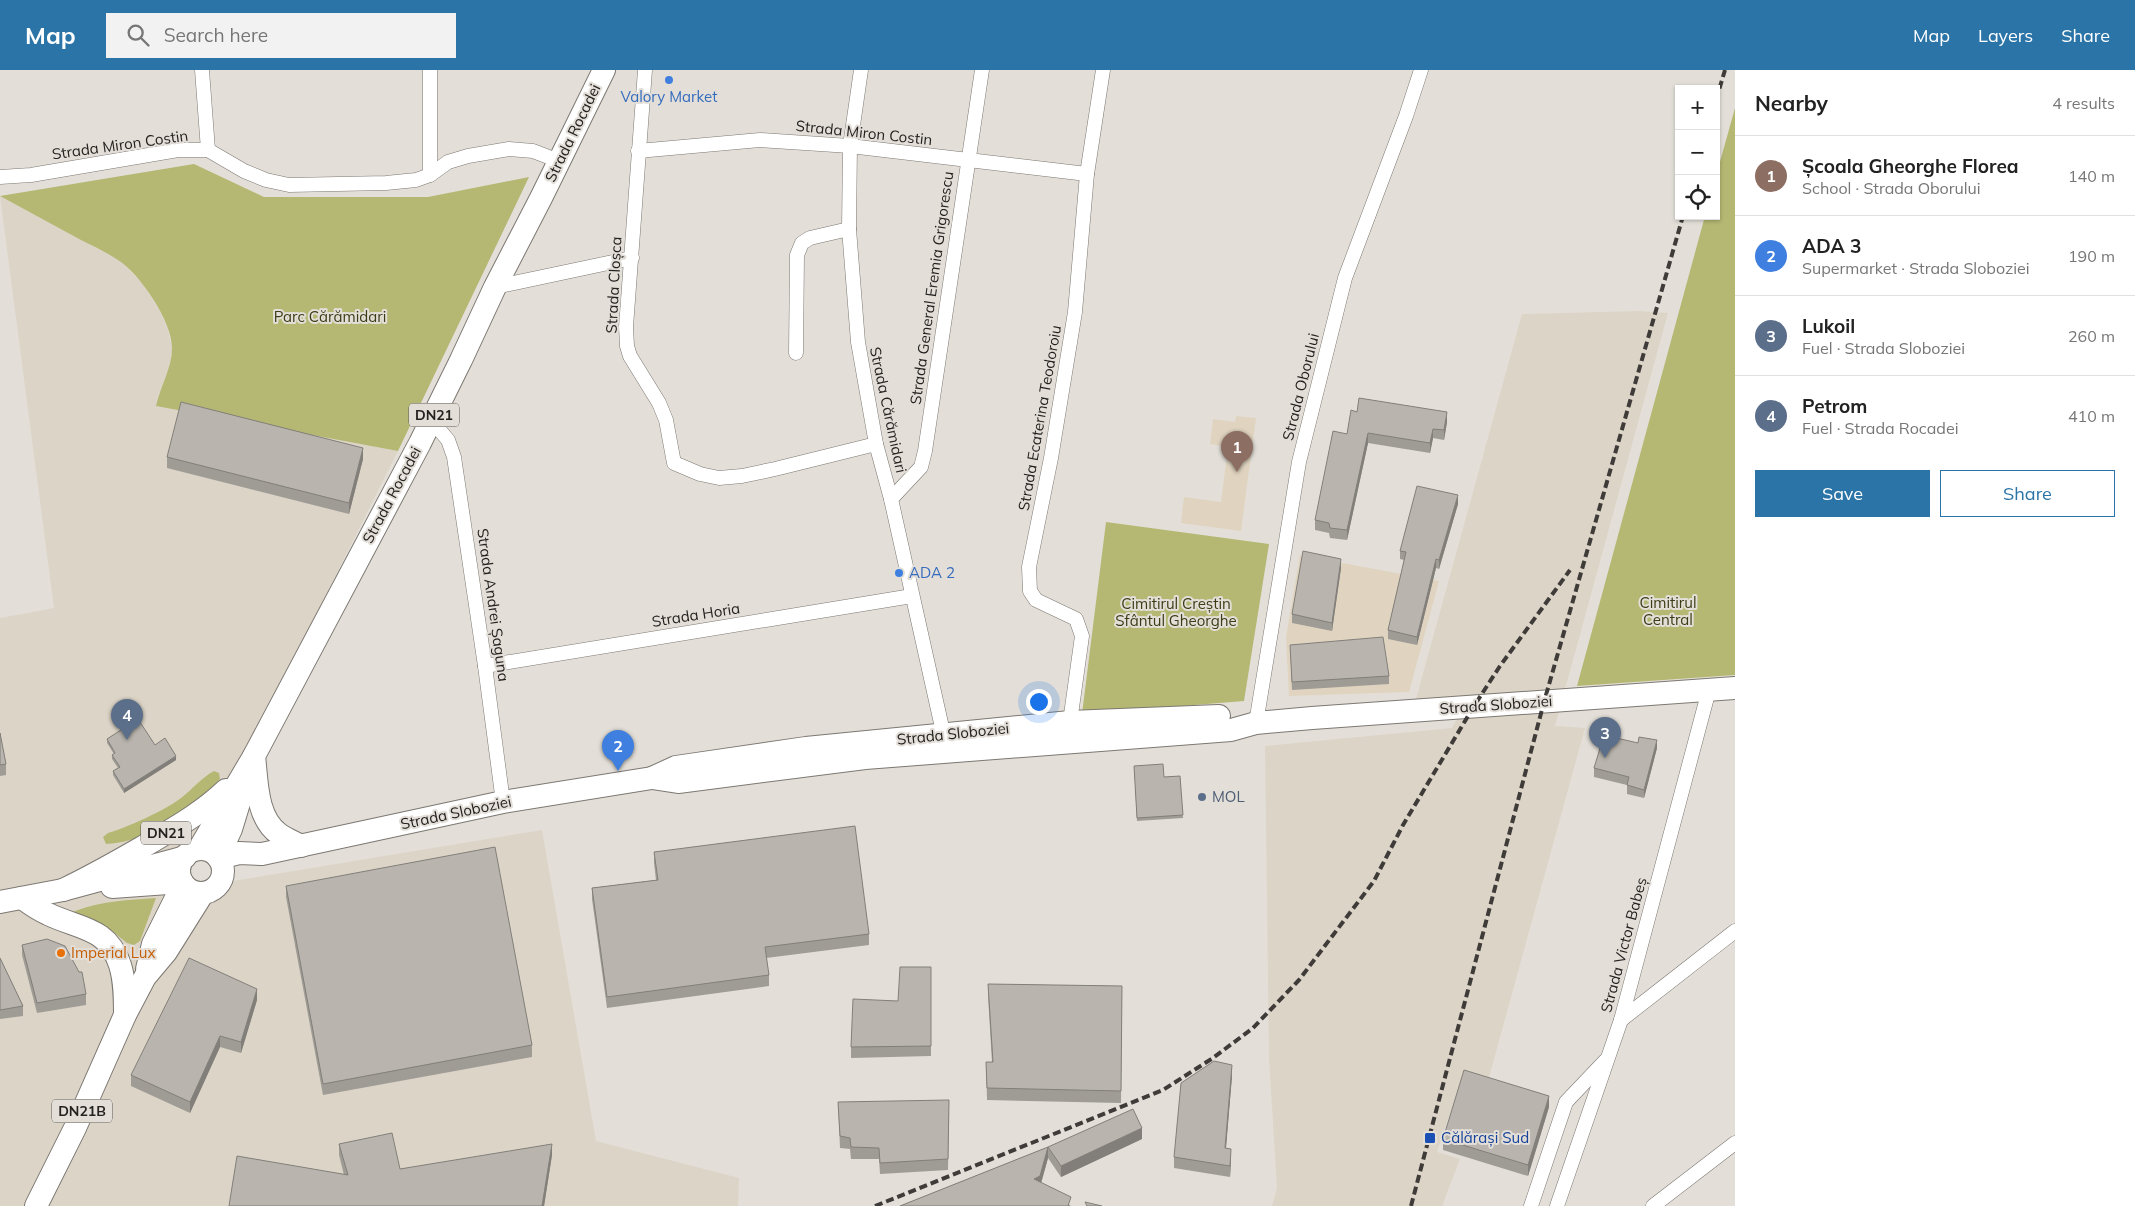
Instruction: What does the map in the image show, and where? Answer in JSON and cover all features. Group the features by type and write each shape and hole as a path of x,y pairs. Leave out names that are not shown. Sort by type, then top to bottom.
{"main road":[{"name":"Strada Rocadei","path":"208,860 231,830 254,756 431,420 494,287 604,70"},
{"name":"Strada Sloboziei","path":"63,890 239,853 262,854 503,802 652,778 676,767 806,748 945,742 1230,716 1256,723 1735,688"},
{"path":"254,756 259,796 268,823 278,834 300,846"},
{"name":"DN21","path":"11,900 63,890 95,875 180,826 209,806 227,789 254,756"},
{"path":"63,890 189,886 213,890 208,860 179,869 189,886"},
{"name":"DN21B","path":"36,1206 75,1128 145,977 153,944 189,886"},
{"path":"11,900 93,931 105,939 120,965 124,981 126,1015"}],"street":[{"path":"202,70 208,150"},
{"path":"430,70 430,175"},
{"name":"Strada Cloșca","path":"645,70 626,327 627,346 630,356 659,403 666,420 672,458 678,466 719,478 742,476 876,444"},
{"name":"Strada Cărămidari","path":"861,70 850,146 849,229 858,342 876,444 891,499 945,742"},
{"name":"Strada General Eremia Grigorescu","path":"891,499 921,467 982,70"},
{"name":"Strada Ecaterina Teodoroiu","path":"1071,732 1082,636 1081,629 1076,619 1036,600 1030,591 1029,567 1075,312 1087,174 1103,70"},
{"name":"Strada Oborului","path":"1256,723 1299,462 1345,278 1406,116 1421,70"},
{"name":"Strada Miron Costin","path":"638,151 760,140 850,146 1087,174"},
{"name":"Strada Miron Costin","path":"0,177 31,175 178,150 208,150 244,171 266,180 288,185 386,183 416,180 430,175 448,162 468,156 509,149 533,151 559,161"},
{"path":"796,353 797,255 802,243 810,238 849,229"},
{"path":"494,287 632,258"},
{"name":"Strada Andrei Șaguna","path":"431,420 448,440 454,457 503,802"},
{"name":"Strada Horia","path":"485,666 912,596"},
{"name":"Strada Victor Babeș","path":"1557,1206 1621,1020 1709,690"},
{"path":"1621,1020 1735,931"},
{"path":"1531,1206 1566,1102 1608,1058"},
{"path":"1653,1206 1735,1142"}],"shaded area":[{"path":"0,196 119,260 142,283 158,307 167,327 172,347 169,369 158,395 156,406 398,451 178,890 542,830 596,1141 739,1178 738,1206 0,1206 0,618 54,608"},
{"path":"1639,311 1668,313 1555,726 1585,728 1488,1081 1463,1076 1437,1152 1460,1159 1442,1206 1272,1206 1277,1188 1269,1057 1265,746 1452,728 1470,696 1416,699 1522,314"},
{"path":"1236,416 1256,418 1241,531 1181,523 1184,497 1221,502 1228,447 1210,444 1213,419 1235,422"},
{"path":"1300,555 1439,581 1409,692 1289,696 1286,637"}],"green space":[{"name":"Cimitirul Central","path":"1735,108 1735,675 1577,686 1704,220 1720,220 1720,162"},
{"name":"Parc Cărămidari","path":"194,164 264,197 428,197 529,177 398,451 156,406 170,363 171,337 161,312 145,287 127,267 113,257 0,196"},
{"name":"Cimitirul Creștin Sfântul Gheorghe","path":"1106,522 1269,544 1244,701 1082,714"},
{"path":"214,771 219,773 220,779 183,813 154,831 122,842 106,844 103,837 108,833 135,823 166,808"},
{"path":"156,898 140,941 134,945 127,943 112,931 73,914 75,911 105,903"}],"building":[{"path":"1359,398 1447,412 1444,430 1433,429 1430,443 1368,433 1347,530 1330,528 1329,523 1315,520 1333,431 1347,434 1351,410 1357,412"},
{"path":"181,402 363,448 349,503 167,457"},
{"path":"1417,486 1458,495 1439,560 1436,559 1417,637 1388,630 1406,552 1400,551"},
{"path":"1303,551 1341,559 1332,623 1292,614"},
{"path":"1383,637 1389,676 1292,682 1290,645"},
{"path":"138,719 155,745 165,738 176,756 124,789 113,771 120,767 112,755 115,753 107,739"},
{"path":"0,733 6,764 0,765"},
{"path":"1604,735 1638,743 1639,737 1657,740 1644,790 1627,785 1629,777 1594,768"},
{"path":"1163,764 1164,777 1180,776 1183,815 1137,818 1134,766"},
{"path":"855,826 869,934 765,947 769,975 607,997 592,888 658,880 654,852"},
{"path":"495,847 532,1045 323,1084 286,886"},
{"path":"47,939 65,946 79,972 82,972 86,994 37,1003 22,945"},
{"path":"0,958 23,1006 0,1010"},
{"path":"189,958 257,989 241,1042 220,1036 190,1102 131,1075"},
{"path":"900,967 931,967 931,1046 851,1047 853,999 898,1001"},
{"path":"988,984 1122,986 1121,1091 987,1088 986,1062 993,1062"},
{"path":"1214,1061 1232,1065 1225,1148 1231,1149 1230,1166 1174,1157 1181,1083"},
{"path":"1464,1070 1549,1096 1528,1165 1443,1139"},
{"path":"949,1100 948,1159 880,1163 879,1148 851,1147 850,1138 840,1136 838,1102"},
{"path":"1133,1109 1142,1128 1061,1166 1048,1147"},
{"path":"392,1133 400,1169 552,1144 542,1206 229,1206 237,1156 348,1175 339,1144"},
{"path":"1048,1147 1040,1176 1034,1179 1071,1197 1068,1206 900,1206"},
{"path":"1085,1202 1102,1206 1087,1206"}],"railway":[{"path":"1720,87 1725,70"},
{"path":"1411,1206 1544,702 1682,220"},
{"path":"875,1206 1163,1090 1213,1058 1253,1028 1299,980 1374,881 1403,825 1474,706 1500,666 1570,570"}],"place":[{"name":"Valory Market","path":"669,80"},
{"name":"Școala Gheorghe Florea","path":"1237,472"},
{"name":"ADA 2","path":"899,573"},
{"name":"Petrom","path":"127,740"},
{"name":"Lukoil","path":"1605,758"},
{"name":"ADA 3","path":"618,771"},
{"name":"MOL","path":"1202,797"},
{"name":"Imperial Lux","path":"61,953"},
{"name":"Călărași Sud","path":"1430,1138"}]}
